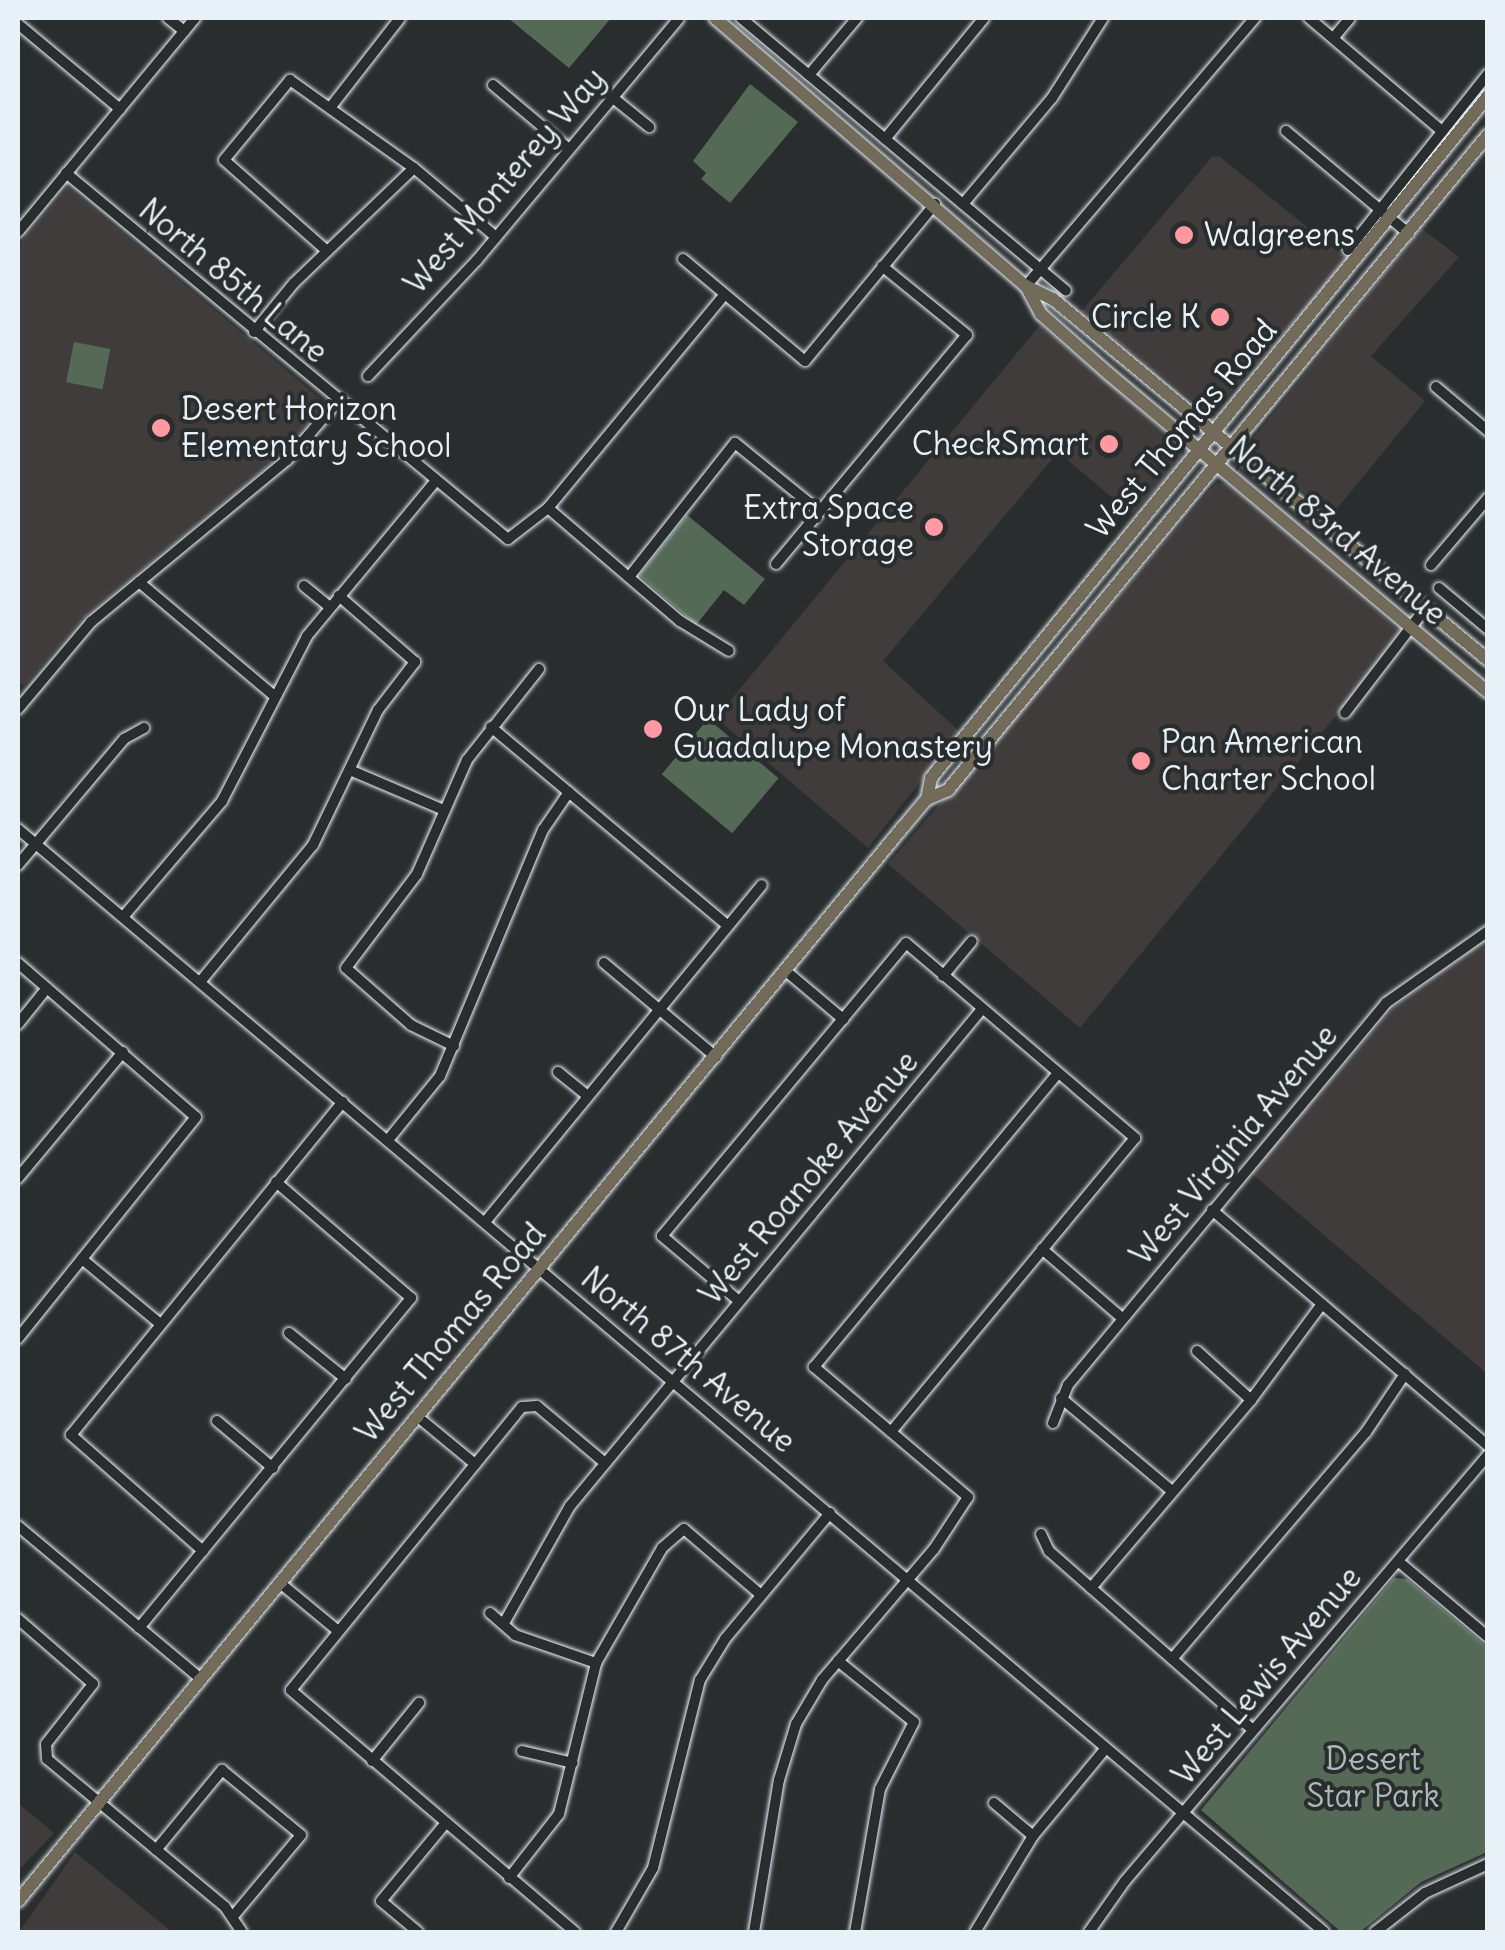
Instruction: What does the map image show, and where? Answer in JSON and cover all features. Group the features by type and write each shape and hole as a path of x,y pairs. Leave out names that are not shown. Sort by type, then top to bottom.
{"main road":[{"name":"North 83rd Avenue","path":"715,18 1026,286 1053,299 1488,660"},
{"name":"West Thomas Road","path":"927,799 931,778 1200,452 1384,214 1488,96"},
{"name":"West Thomas Road","path":"18,1901 927,799 948,790 1488,134"},
{"name":"North 83rd Avenue","path":"1026,286 1041,314 1488,692"},
{"path":"1052,629 1070,643"}],"street":[{"path":"168,18 184,31"},
{"path":"18,232 195,18"},
{"name":"West Monterey Way","path":"368,376 496,236 678,18"},
{"path":"740,18 1066,290"},
{"path":"809,75 857,18"},
{"path":"885,139 984,18"},
{"path":"963,204 1052,98 1103,18"},
{"path":"1026,286 1255,18"},
{"path":"1309,18 1335,36 1442,131"},
{"path":"1335,36 1350,18"},
{"path":"330,108 395,19"},
{"path":"18,24 120,109"},
{"name":"West Thomas Road","path":"1348,250 1384,214 1488,74"},
{"path":"327,251 224,160 290,80 414,168 496,236"},
{"path":"493,85 569,148"},
{"path":"612,97 649,128"},
{"path":"1286,131 1408,234"},
{"path":"254,332 327,251 414,168"},
{"name":"North 85th Lane","path":"66,173 434,483 508,538 548,508"},
{"path":"682,260 804,361 935,204"},
{"path":"776,564 967,335 882,266"},
{"path":"724,294 548,508 710,644 730,650"},
{"path":"1436,386 1488,431"},
{"path":"20,701 83,630 288,460 338,401"},
{"path":"629,577 735,443 819,511"},
{"path":"123,917 222,801 273,696 330,607 434,483"},
{"path":"1432,565 1488,498"},
{"path":"138,582 273,696"},
{"path":"304,586 330,607"},
{"path":"1438,588 1488,629"},
{"path":"200,982 313,845 378,710 415,662 339,596"},
{"path":"1345,713 1413,632 1424,610"},
{"path":"454,1046 411,1025 346,968 409,886 444,810 492,727 540,669"},
{"path":"492,727 728,926"},
{"path":"18,865 124,739 144,728"},
{"path":"350,770 444,810"},
{"path":"388,1140 433,1086 454,1046 543,830 569,792"},
{"name":"North 87th Avenue","path":"18,828 1324,1932"},
{"path":"485,1222 762,885"},
{"name":"West Virginia Avenue","path":"1052,1423 1061,1398 1122,1318 1386,1003 1488,931"},
{"path":"943,976 972,940"},
{"path":"739,1301 662,1236 906,943 1135,1138 891,1432"},
{"path":"18,963 196,1117 18,1338"},
{"path":"604,963 716,1056"},
{"path":"786,971 843,1018"},
{"path":"18,1024 47,988"},
{"name":"West Roanoke Avenue","path":"504,1624 542,1546 604,1462 982,1009"},
{"path":"18,1178 122,1052"},
{"path":"558,1072 588,1096"},
{"path":"754,1932 788,1746 810,1699 908,1579 968,1496 814,1367 1058,1074"},
{"path":"203,1552 71,1435 343,1102"},
{"path":"139,1628 411,1298 276,1182"},
{"path":"1212,1210 1488,1446"},
{"path":"1042,1249 1122,1318"},
{"path":"82,1259 159,1324"},
{"path":"1090,1588 1251,1400 1322,1304"},
{"path":"289,1333 346,1380"},
{"path":"1197,1352 1251,1400"},
{"path":"1172,1660 1366,1432 1405,1374"},
{"path":"1061,1398 1172,1491"},
{"path":"575,1932 444,1825 291,1690 529,1403 604,1462"},
{"path":"418,1417 475,1464"},
{"path":"217,1421 273,1468"},
{"name":"West Lewis Avenue","path":"1090,1932 1253,1730 1488,1455"},
{"path":"616,1932 653,1868 700,1680 761,1595 830,1513"},
{"path":"18,1526 201,1679"},
{"path":"510,1878 559,1814 596,1664 634,1588 684,1529 761,1595"},
{"path":"1041,1534 1049,1552 1253,1730"},
{"path":"1398,1561 1487,1636"},
{"path":"280,1584 337,1630"},
{"path":"490,1613 515,1635 596,1664"},
{"path":"18,1619 93,1684 42,1752 234,1915 242,1932"},
{"path":"838,1661 914,1722 880,1789 855,1932"},
{"path":"372,1761 419,1703"},
{"path":"976,1932 1033,1836 1106,1748"},
{"path":"522,1751 573,1763"},
{"path":"156,1850 222,1770 301,1834 234,1915"},
{"path":"994,1803 1033,1836"},
{"path":"418,1932 380,1901 444,1825"},
{"path":"1375,1932 1425,1893 1488,1864"}],"shaded area":[{"path":"1219,156 1348,260 1211,415 1081,312 1212,157"},
{"name":"Desert Horizon Elementary School","path":"68,187 324,402 280,456 85,616 25,685 18,684 18,246"},
{"path":"1421,228 1459,257 1371,356 1425,401 1331,516 1255,451 1253,439"},
{"path":"1040,325 1180,444 1184,459 1132,514 1058,452 883,661 960,732 868,848 716,718"},
{"name":"Pan American Charter School","path":"1216,483 1228,484 1403,634 1080,1028 888,864"},
{"path":"1487,939 1485,1372 1251,1173 1395,1006"},
{"path":"18,1803 54,1833 18,1871"},
{"path":"75,1852 172,1932 19,1932"}],"green space":[{"path":"508,18 532,19 611,18 569,68"},
{"path":"750,84 798,122 730,203 701,179 706,173 693,161"},
{"path":"74,342 110,349 102,389 66,382"},
{"path":"687,515 765,579 744,605 724,590 696,625 639,575"},
{"path":"708,719 778,778 732,833 662,774"},
{"name":"Desert Star Park","path":"1394,1578 1407,1579 1487,1647 1487,1852 1421,1882 1360,1932 1341,1932 1201,1810"}],"place":[{"name":"Walgreens","path":"1184,235"},
{"name":"Circle K","path":"1220,317"},
{"name":"Desert Horizon Elementary School","path":"161,428"},
{"name":"CheckSmart","path":"1109,444"},
{"name":"Extra Space Storage","path":"934,527"},
{"name":"Our Lady of Guadalupe Monastery","path":"653,729"},
{"name":"Pan American Charter School","path":"1141,761"}]}
